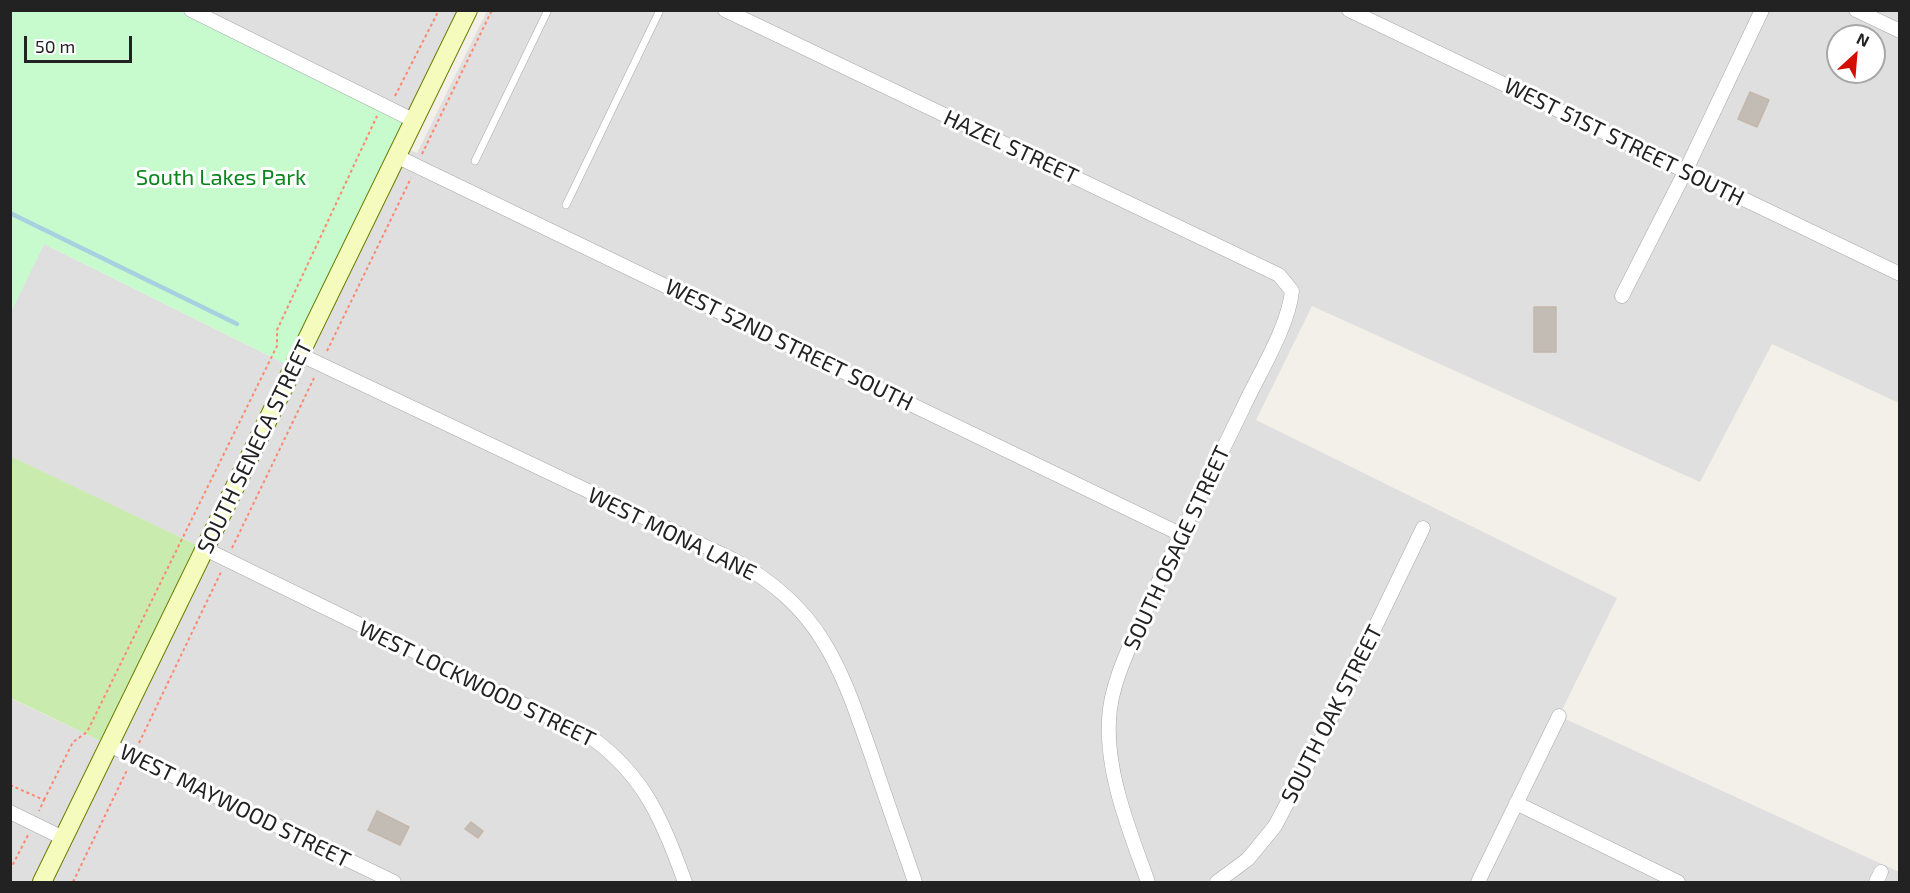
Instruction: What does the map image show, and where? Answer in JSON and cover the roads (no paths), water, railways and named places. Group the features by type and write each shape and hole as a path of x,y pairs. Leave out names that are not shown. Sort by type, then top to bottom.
{"street":[{"path":"191,10 415,121"},
{"name":"SOUTH SENECA STREET","path":"42,882 468,10"},
{"name":"HAZEL STREET","path":"725,10 1279,275 1292,291"},
{"name":"WEST 51ST STREET SOUTH","path":"1349,10 1899,274"},
{"path":"1622,296 1762,10"},
{"path":"1856,10 1899,31"},
{"name":"WEST 52ND STREET SOUTH","path":"398,157 1180,534"},
{"name":"SOUTH OSAGE STREET","path":"1148,882 1115,778 1108,719 1112,698 1131,642 1180,534 1287,313 1292,291"},
{"name":"WEST MONA LANE","path":"301,355 734,560 787,596 815,629 840,668 915,882"},
{"name":"SOUTH OAK STREET","path":"1217,882 1248,859 1275,826 1321,739 1423,528"},
{"name":"WEST LOCKWOOD STREET","path":"205,549 592,738 622,762 642,785 661,820 685,882"},
{"path":"1478,882 1559,716"},
{"name":"WEST MAYWOOD STREET","path":"109,745 394,882"},
{"path":"1516,803 1678,882"},
{"path":"10,812 63,838"}],"lane":[{"path":"475,161 548,10"},
{"path":"566,205 660,10"}],"waterway":[{"path":"10,213 237,324"}],"park label":[{"name":"South Lakes Park","path":"221,178"}]}
